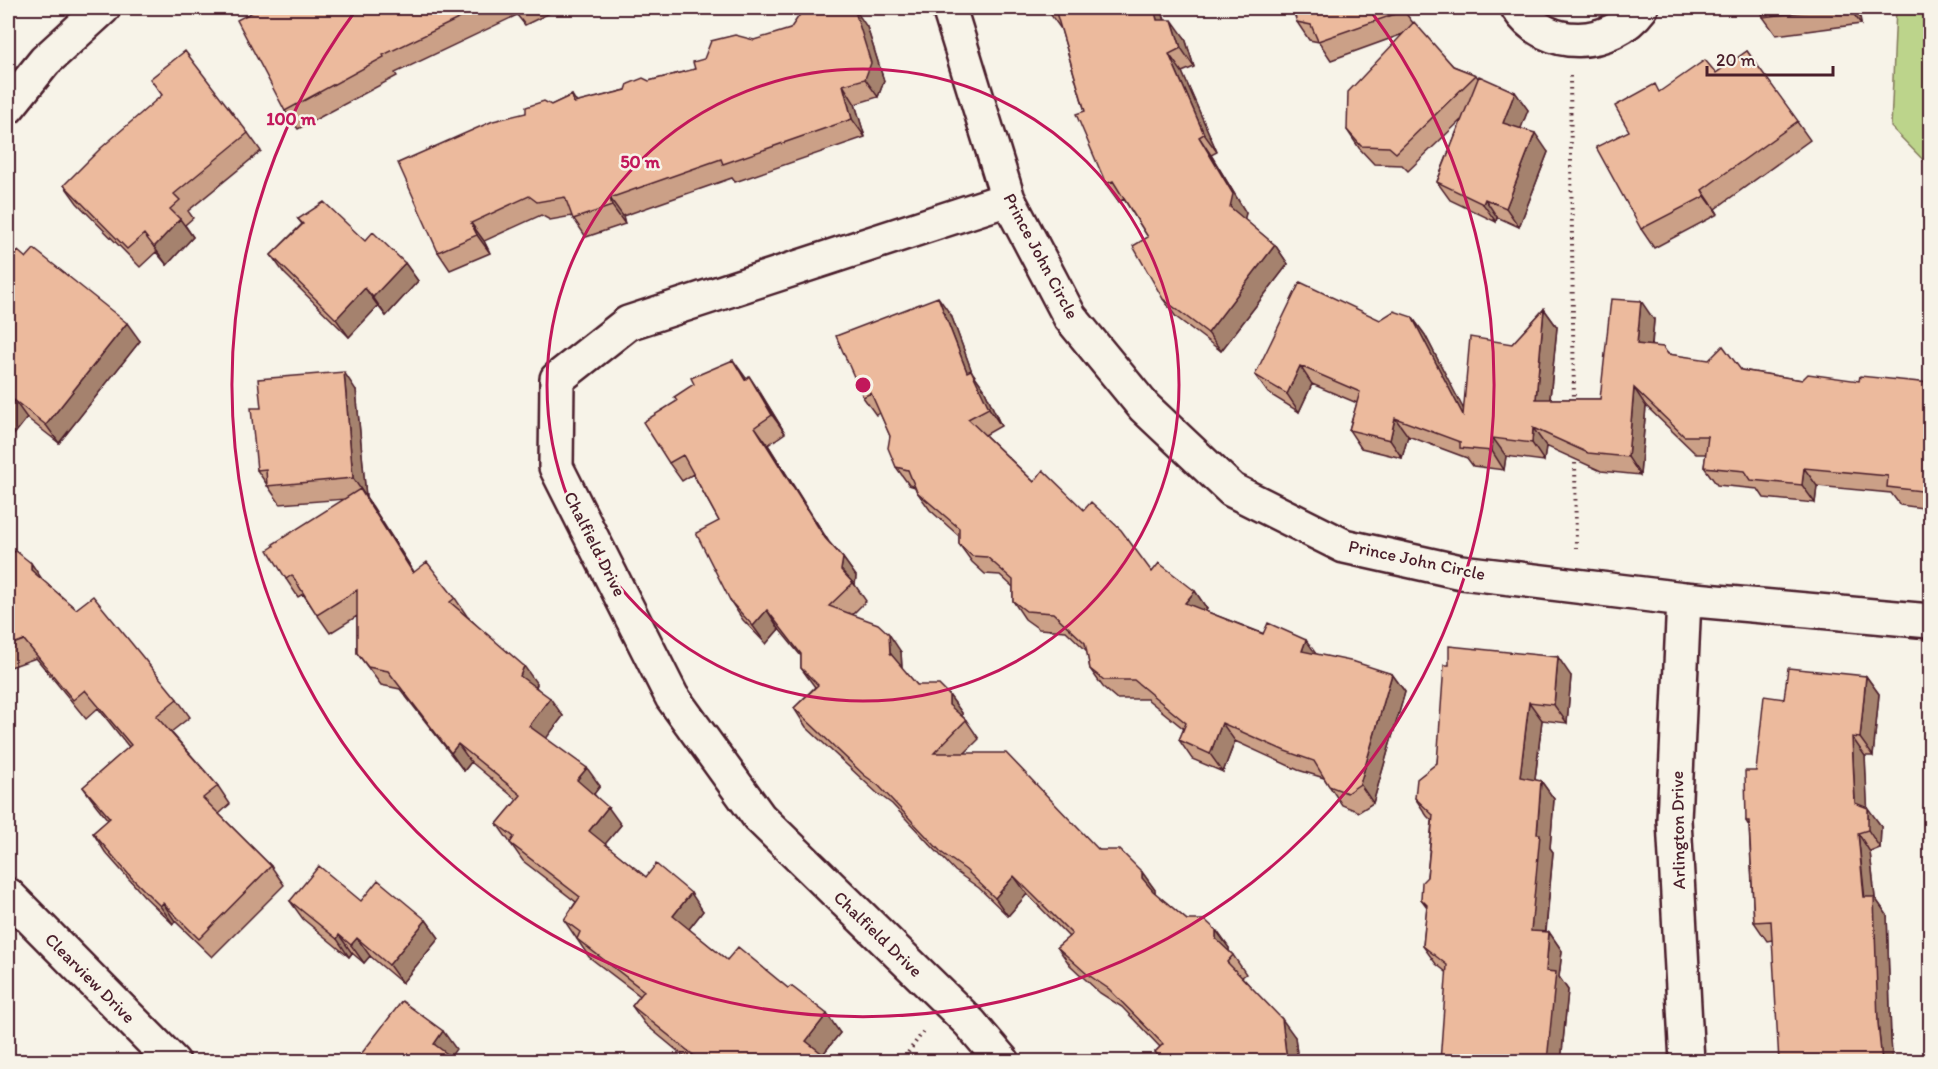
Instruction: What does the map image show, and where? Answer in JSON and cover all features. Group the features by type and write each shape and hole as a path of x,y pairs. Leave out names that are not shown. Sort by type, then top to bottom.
{"street":[{"path":"8,107 45,61 104,8"},
{"name":"Prince John Circle","path":"949,8 1008,198 1070,317 1144,407 1232,490 1344,546 1461,572 1684,599 1930,621"},
{"path":"1518,8 1524,18 1543,32 1570,40 1589,40 1612,33 1632,20 1641,8"},
{"name":"Chalfield Drive","path":"1004,1062 970,1023 759,817 672,697 556,467 557,379 628,323 1008,198"},
{"name":"Arlington Drive","path":"1684,599 1674,820 1688,1062"},
{"name":"Clearview Drive","path":"8,895 173,1062"}],"path":[{"path":"1570,40 1574,407"},
{"path":"1575,455 1576,585"}],"green space":[{"path":"1896,8 1930,8 1930,167 1891,127"}],"building":[{"path":"260,8 481,8 383,55 384,57 285,111 237,20"},
{"path":"834,8 842,12 854,8 871,63 865,79 843,85 852,119 723,164 721,159 610,198 612,206 573,219 565,197 537,202 529,196 471,223 477,235 438,252 398,163 493,121 526,113 526,107 544,101 551,105 572,95 574,103 626,90 628,84 643,78 649,81 695,69 693,62 704,59 711,41 735,35 754,40 790,29 803,10"},
{"path":"1047,8 1154,8 1157,20 1172,20 1181,48 1169,54 1204,134 1199,137 1233,194 1230,207 1275,245 1208,333 1163,299 1133,246 1148,237 1113,181 1106,184 1076,114 1085,111 1055,9 1048,11"},
{"path":"1292,8 1401,8 1404,11 1318,41 1311,25 1297,22"},
{"path":"1761,8 1834,8 1763,17"},
{"path":"1414,22 1453,66 1476,75 1396,153 1389,147 1361,146 1347,130 1348,92"},
{"path":"185,51 248,133 174,194 180,200 170,209 180,219 154,247 144,234 127,249 64,185 101,148 162,95 150,79"},
{"path":"1747,51 1798,121 1702,190 1705,196 1641,229 1596,147 1629,131 1615,106 1655,84 1659,92 1705,60 1716,73"},
{"path":"1479,76 1515,92 1503,123 1535,133 1506,208 1485,199 1483,204 1437,182"},
{"path":"324,202 365,241 373,232 405,263 373,297 365,288 336,319 271,255 303,224 298,219"},
{"path":"34,249 127,323 46,425 14,400 8,409 8,264 18,251 26,258"},
{"path":"1300,282 1380,320 1394,311 1412,317 1463,415 1470,337 1512,344 1544,309 1536,399 1600,399 1611,299 1641,301 1637,344 1663,347 1668,354 1709,360 1723,346 1741,370 1802,380 1808,374 1859,381 1860,376 1930,383 1930,492 1887,487 1888,476 1804,468 1802,485 1751,480 1745,471 1704,467 1708,436 1684,436 1634,388 1628,457 1588,453 1533,428 1532,443 1493,438 1492,451 1460,448 1460,442 1395,418 1390,440 1349,430 1360,392 1300,366 1287,394 1255,375"},
{"path":"938,297 967,372 971,370 989,408 968,419 1034,482 1043,470 1084,510 1091,502 1121,530 1152,572 1159,563 1195,591 1185,603 1263,634 1268,623 1306,640 1302,651 1355,662 1392,674 1360,784 1347,793 1329,786 1314,761 1285,751 1222,723 1210,754 1179,740 1186,723 1134,680 1104,680 1090,669 1085,643 1053,613 1026,611 1013,601 1013,580 987,557 972,556 959,544 959,528 917,492 908,470 896,467 888,448 890,436 871,393 863,397 836,336"},
{"path":"733,360 745,380 749,376 772,415 755,427 825,538 843,558 841,570 853,583 829,606 878,624 889,634 890,653 917,685 939,685 949,695 949,705 966,720 934,753 1006,753 1099,850 1120,850 1142,872 1142,878 1153,891 1187,920 1205,920 1216,930 1216,939 1233,955 1227,962 1282,1019 1287,1062 1165,1062 1155,1052 1163,1044 1109,989 1087,974 1057,947 1072,934 1014,876 995,898 966,870 942,853 879,786 864,775 794,708 818,685 801,668 801,654 767,610 753,626 731,602 696,533 719,521 683,455 669,463 643,422 677,401 674,397 694,384 691,378"},
{"path":"344,372 353,478 267,486 266,469 257,470 251,408 261,408 258,379"},
{"path":"360,489 413,573 427,562 455,598 450,602 524,666 520,676 550,698 529,726 587,768 577,780 608,807 589,831 646,877 656,864 691,893 673,916 727,960 738,947 788,988 791,986 827,1014 806,1041 833,1062 702,1062 632,1006 644,991 577,939 580,932 564,920 580,897 510,843 514,837 497,824 521,795 458,744 451,753 388,671 368,667 357,653 357,590 317,615 292,575 286,579 268,550 274,546 273,544"},
{"path":"8,550 11,553 16,551 31,563 31,570 76,609 93,596 177,699 156,716 218,786 203,798 271,866 199,939 163,903 160,906 131,877 93,833 110,818 83,787 131,745 85,690 73,700 24,640 8,646"},
{"path":"1449,646 1558,657 1554,705 1529,702 1520,777 1541,781 1537,834 1540,834 1531,931 1549,932 1546,971 1556,972 1547,1061 1558,1062 1440,1062 1447,965 1423,946 1427,905 1421,899 1422,882 1427,877 1433,815 1415,798 1417,779 1437,763 1444,665 1449,665"},
{"path":"1788,668 1866,676 1860,738 1852,737 1855,803 1868,808 1868,830 1858,833 1864,897 1874,897 1878,1023 1882,1062 1779,1062 1771,921 1754,922 1749,821 1746,821 1745,771 1756,771 1764,696 1784,699"},
{"path":"319,866 361,901 378,880 426,920 389,965 357,938 351,945 339,935 337,939 290,901"},
{"path":"402,1001 443,1031 434,1044 458,1062 355,1062"}]}
